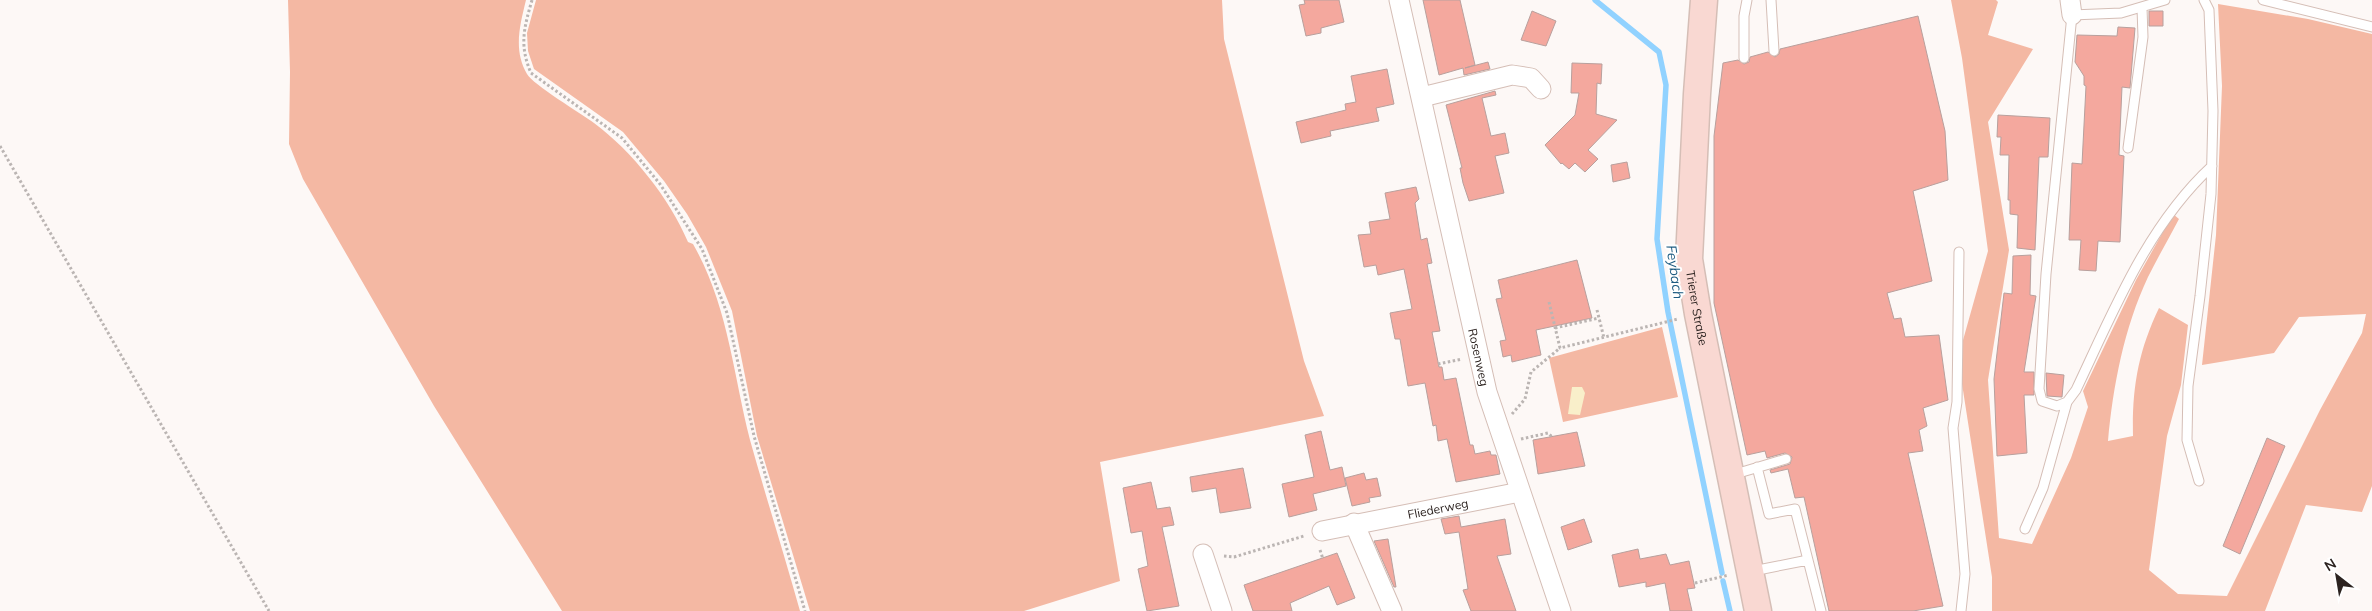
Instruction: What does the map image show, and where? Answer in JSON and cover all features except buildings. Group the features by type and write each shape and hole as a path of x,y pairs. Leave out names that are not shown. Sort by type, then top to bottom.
{"main road":[{"name":"Trierer Straße","path":"1704,0 1697,94 1690,259 1698,314 1729,469 1742,573 1758,611"}],"street":[{"name":"Rosenweg","path":"1399,0 1487,392 1561,611"},
{"path":"1422,97 1512,75 1531,78 1541,89"},
{"name":"Fliederweg","path":"1322,531 1354,523 1520,492"},
{"path":"1354,523 1392,611"},
{"path":"1203,554 1222,611"}],"lane":[{"path":"1744,58 1744,16 1747,0"},
{"path":"1771,0 1774,51"},
{"path":"2068,402 2057,406 2048,405 2042,401 2039,389 2046,274 2071,8 2122,13 2165,0"},
{"path":"2200,481 2187,440 2188,386 2200,296 2212,166 2213,112 2209,10 2204,0"},
{"path":"2263,0 2372,27"},
{"path":"2128,148 2143,37 2142,8"},
{"path":"2025,529 2043,488 2068,402 2076,390 2118,302 2169,213 2188,188 2212,166"},
{"path":"1959,252 1957,402 1953,428 1965,574 1960,611"},
{"path":"1729,469 1742,472 1786,459"},
{"path":"1757,467 1769,514 1795,509 1821,611"},
{"path":"1742,573 1808,560"}],"path":[{"path":"532,0 522,32 524,57 530,73 622,138 660,184 682,216 702,249 714,275 728,313 756,445 805,611"},
{"path":"0,146 269,611"},
{"path":"1549,302 1560,348"},
{"path":"1597,310 1604,338"},
{"path":"1555,328 1599,318"},
{"path":"1519,409 1525,399 1531,372 1560,348 1681,318"},
{"path":"1438,364 1470,358"},
{"path":"1513,441 1548,433 1552,437"},
{"path":"1234,557 1322,531"},
{"path":"1696,582 1742,573"}],"shaded area":[{"path":"288,0 526,0 520,28 519,47 520,56 527,74 538,85 608,134 636,162 671,209 688,242 693,244 705,267 722,315 750,440 800,611 562,611 434,406 303,179 289,144"},
{"path":"536,0 1222,0 1224,39 1304,361 1324,416 1100,462 1120,581 1024,611 810,611 757,436 732,311 706,247 687,214 664,181 623,132 534,69 528,51 527,33"},
{"path":"1951,0 1996,0 1998,2 1988,35 2033,49 1988,122 2009,250 1988,380 1999,538 2032,544 2071,458 2088,407 2083,391 2136,280 2173,214 2179,219 2148,277 2132,316 2117,378 2108,441 2133,436 2135,386 2141,355 2159,308 2188,325 2181,385 2167,436 2149,570 2178,594 2227,596 2320,410 2362,333 2366,314 2299,317 2274,353 2202,365 2216,235 2222,86 2218,4 2308,19 2372,34 2372,486 2362,512 2306,505 2265,611 1992,611 1992,577 1958,358 1988,251 1962,58"},
{"path":"1662,327 1678,397 1563,422 1549,358"}],"sand":[{"path":"1572,387 1582,387 1585,393 1580,415 1568,414"}],"waterway":[{"name":"Feybach","path":"1595,0 1659,52 1666,85 1657,239 1668,312 1722,573"},
{"name":"Feybach","path":"1723,581 1730,611"}]}
